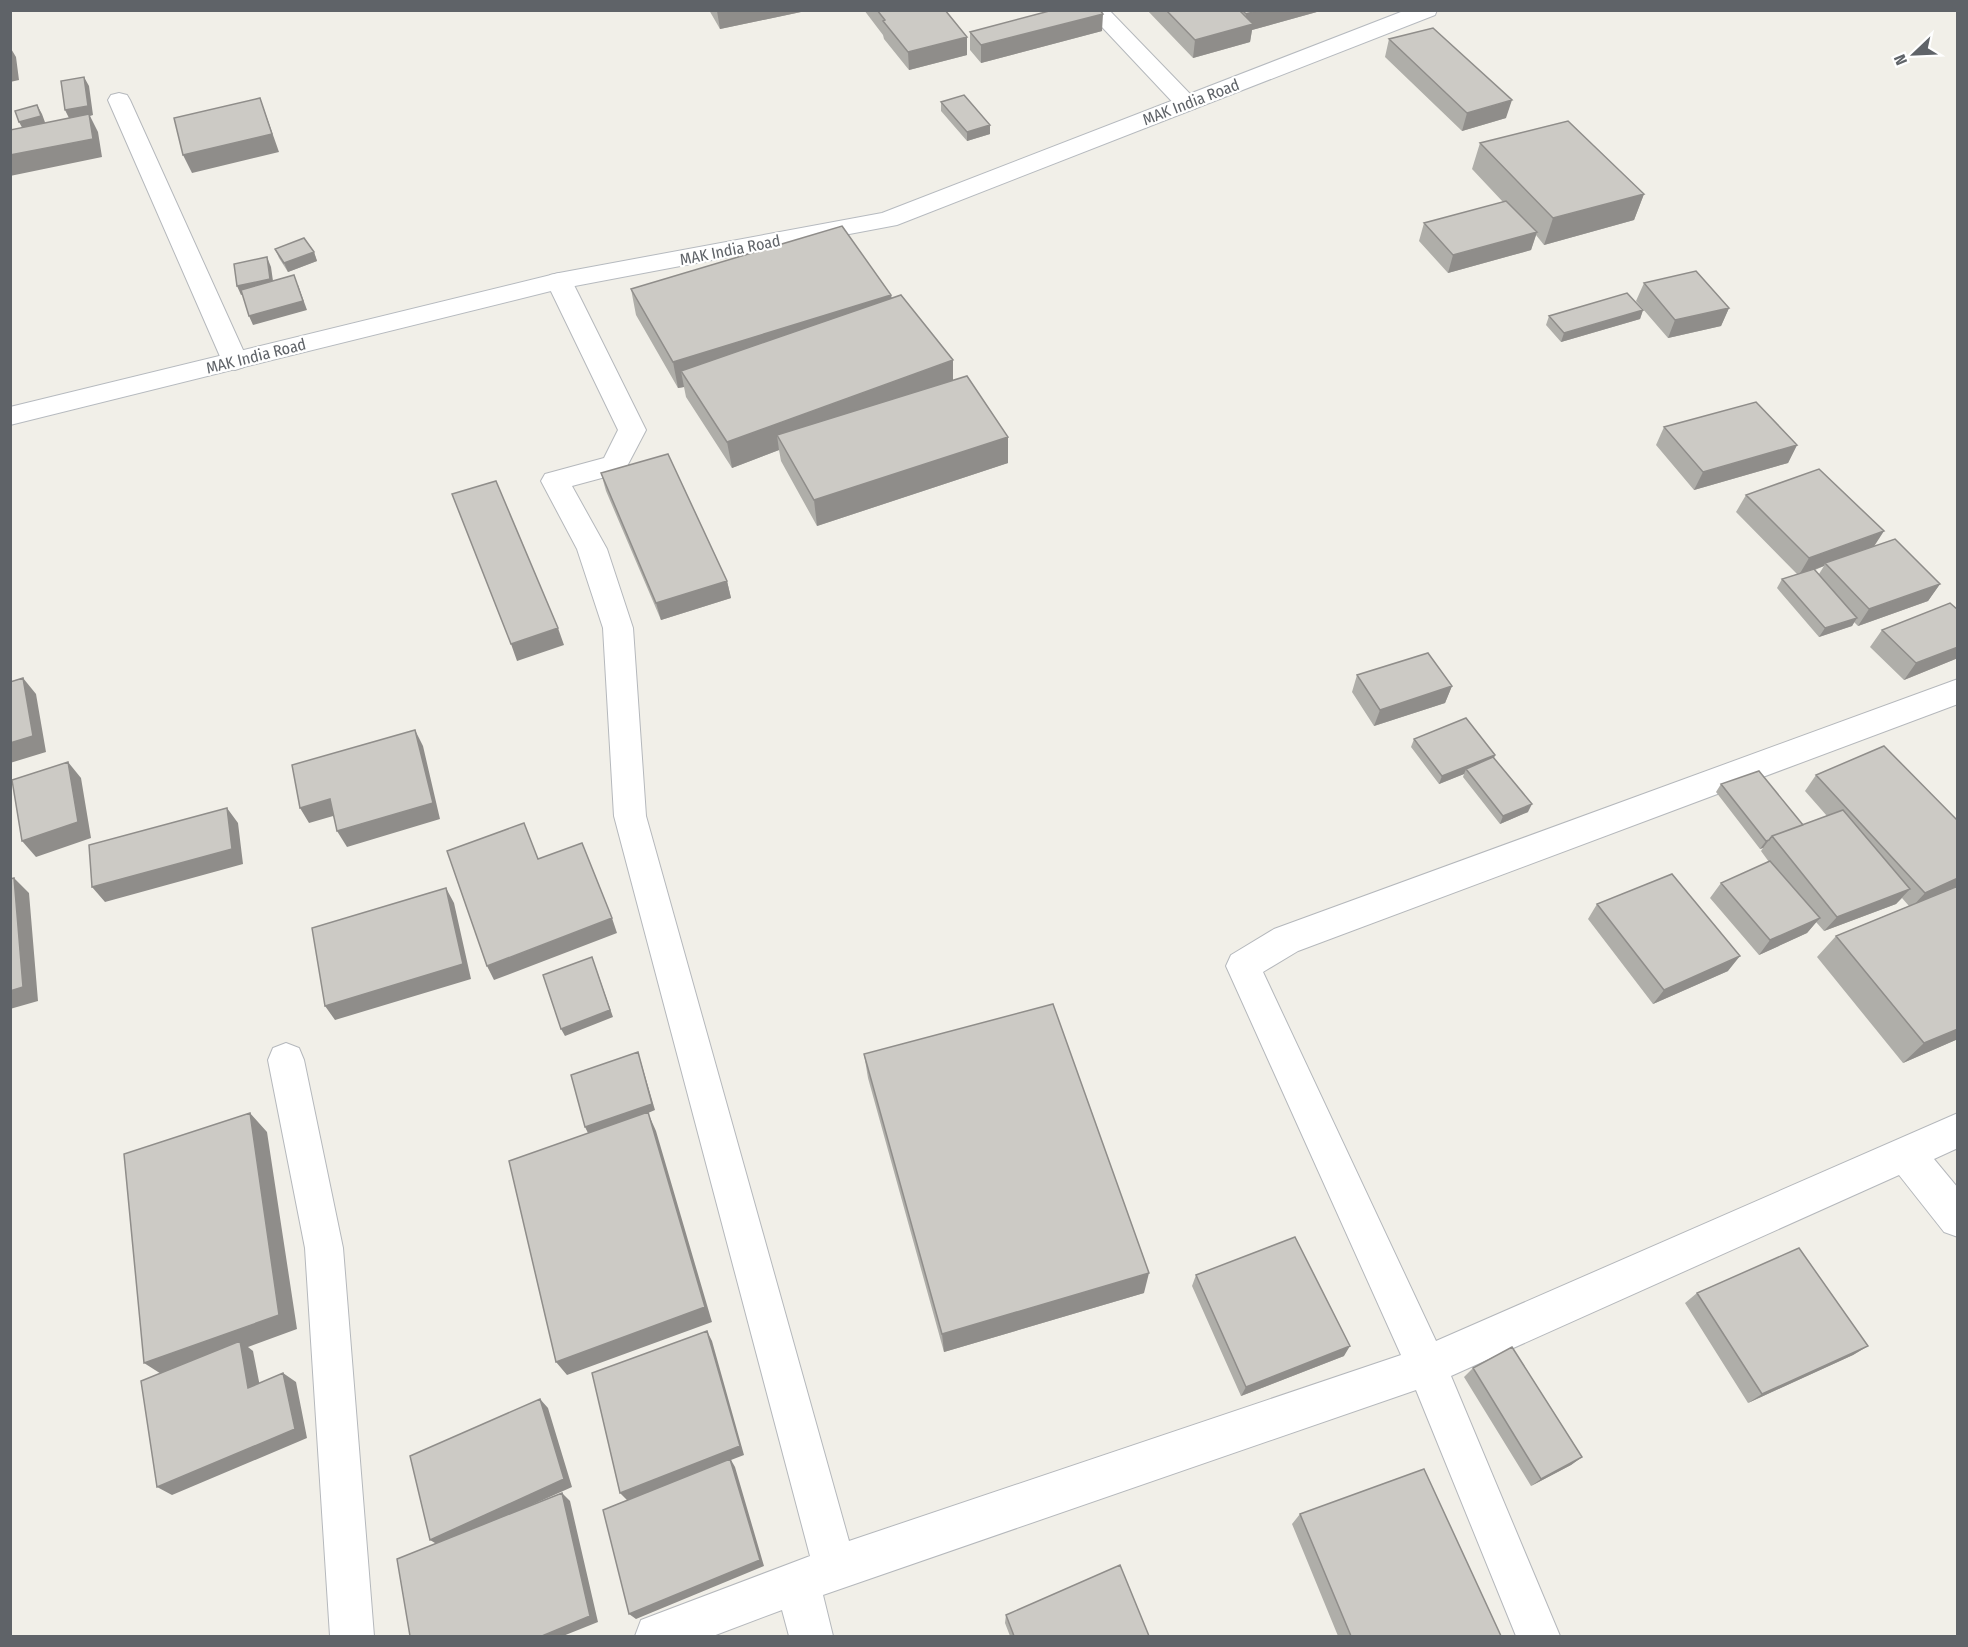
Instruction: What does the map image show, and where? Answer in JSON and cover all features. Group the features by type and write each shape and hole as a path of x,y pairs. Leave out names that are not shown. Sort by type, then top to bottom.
{"street":[{"path":"1096,10 1187,104"},
{"name":"MAK India Road","path":"10,416 559,281 888,220 1427,10"},
{"path":"119,100 235,361"},
{"path":"559,281 632,430 614,465 555,482 591,549 618,628 630,816 816,1576 811,1636"},
{"path":"1538,1636 1427,1366 1243,966 1286,940 1958,691"},
{"path":"286,1060 324,1248 352,1636"},
{"path":"657,1636 816,1576 1427,1366 1958,1130"},
{"path":"1905,1152 1958,1220"}],"building":[{"path":"877,10 945,10 967,37 908,52"},
{"path":"1053,10 1100,10 1103,14 981,45 970,32"},
{"path":"1166,10 1239,10 1253,24 1195,40"},
{"path":"1242,10 1260,10 1246,14"},
{"path":"1433,28 1512,100 1467,113 1389,39"},
{"path":"84,77 88,106 65,110 61,81"},
{"path":"964,95 990,125 967,132 941,102"},
{"path":"260,98 272,134 183,155 174,118"},
{"path":"37,105 41,116 19,122 15,111"},
{"path":"89,114 93,139 10,155 10,130"},
{"path":"1568,121 1644,194 1553,218 1480,143"},
{"path":"1506,201 1537,232 1453,255 1424,223"},
{"path":"842,226 891,295 673,362 631,289"},
{"path":"304,238 314,252 284,263 275,249"},
{"path":"267,257 270,279 237,286 234,264"},
{"path":"1696,271 1729,308 1675,320 1644,283"},
{"path":"294,275 303,301 249,316 241,290"},
{"path":"1627,293 1643,310 1564,333 1549,316"},
{"path":"901,295 953,360 727,442 681,371"},
{"path":"967,376 1008,437 814,500 777,435"},
{"path":"1756,402 1797,445 1703,472 1664,427"},
{"path":"668,454 727,581 656,603 601,473"},
{"path":"1819,469 1884,531 1809,558 1746,495"},
{"path":"496,481 558,628 511,644 452,494"},
{"path":"1895,539 1940,584 1869,609 1825,563"},
{"path":"1814,569 1857,618 1825,628 1782,579"},
{"path":"1950,603 1958,610 1958,647 1916,663 1882,630"},
{"path":"1428,653 1452,686 1380,710 1357,675"},
{"path":"23,678 33,736 10,743 10,682"},
{"path":"1466,718 1495,755 1442,776 1414,739"},
{"path":"415,730 433,803 337,831 330,799 300,808 292,765"},
{"path":"1884,746 1958,821 1958,878 1925,893 1816,775"},
{"path":"1493,757 1532,804 1503,816 1466,769"},
{"path":"68,762 78,822 22,841 12,780"},
{"path":"1759,771 1803,825 1772,836 1766,841 1721,784"},
{"path":"227,808 232,849 92,887 89,845"},
{"path":"1843,810 1910,889 1837,917 1772,836"},
{"path":"524,823 538,859 582,843 612,918 487,966 447,851"},
{"path":"1770,861 1820,918 1770,940 1721,883"},
{"path":"1672,874 1740,956 1664,990 1597,904"},
{"path":"14,878 23,987 10,991 10,879"},
{"path":"1958,886 1958,1029 1924,1043 1836,936"},
{"path":"446,888 463,964 325,1006 312,928"},
{"path":"592,957 610,1010 561,1029 543,975"},
{"path":"1053,1004 1149,1273 942,1334 864,1054"},
{"path":"638,1052 652,1104 585,1127 571,1075"},
{"path":"648,1112 705,1307 556,1362 509,1161"},
{"path":"250,1113 279,1315 144,1363 124,1154"},
{"path":"1295,1237 1350,1346 1246,1387 1196,1275"},
{"path":"1799,1248 1868,1346 1762,1394 1697,1293"},
{"path":"707,1331 740,1446 620,1493 592,1373"},
{"path":"240,1341 248,1388 283,1373 295,1429 157,1487 141,1381"},
{"path":"1512,1347 1582,1457 1541,1479 1473,1368"},
{"path":"540,1399 564,1479 430,1540 410,1456"},
{"path":"730,1459 760,1560 629,1614 603,1510"},
{"path":"1424,1469 1501,1636 1351,1636 1300,1514"},
{"path":"562,1493 590,1616 542,1636 410,1636 397,1559"},
{"path":"1120,1565 1149,1636 1014,1636 1006,1615"}]}
